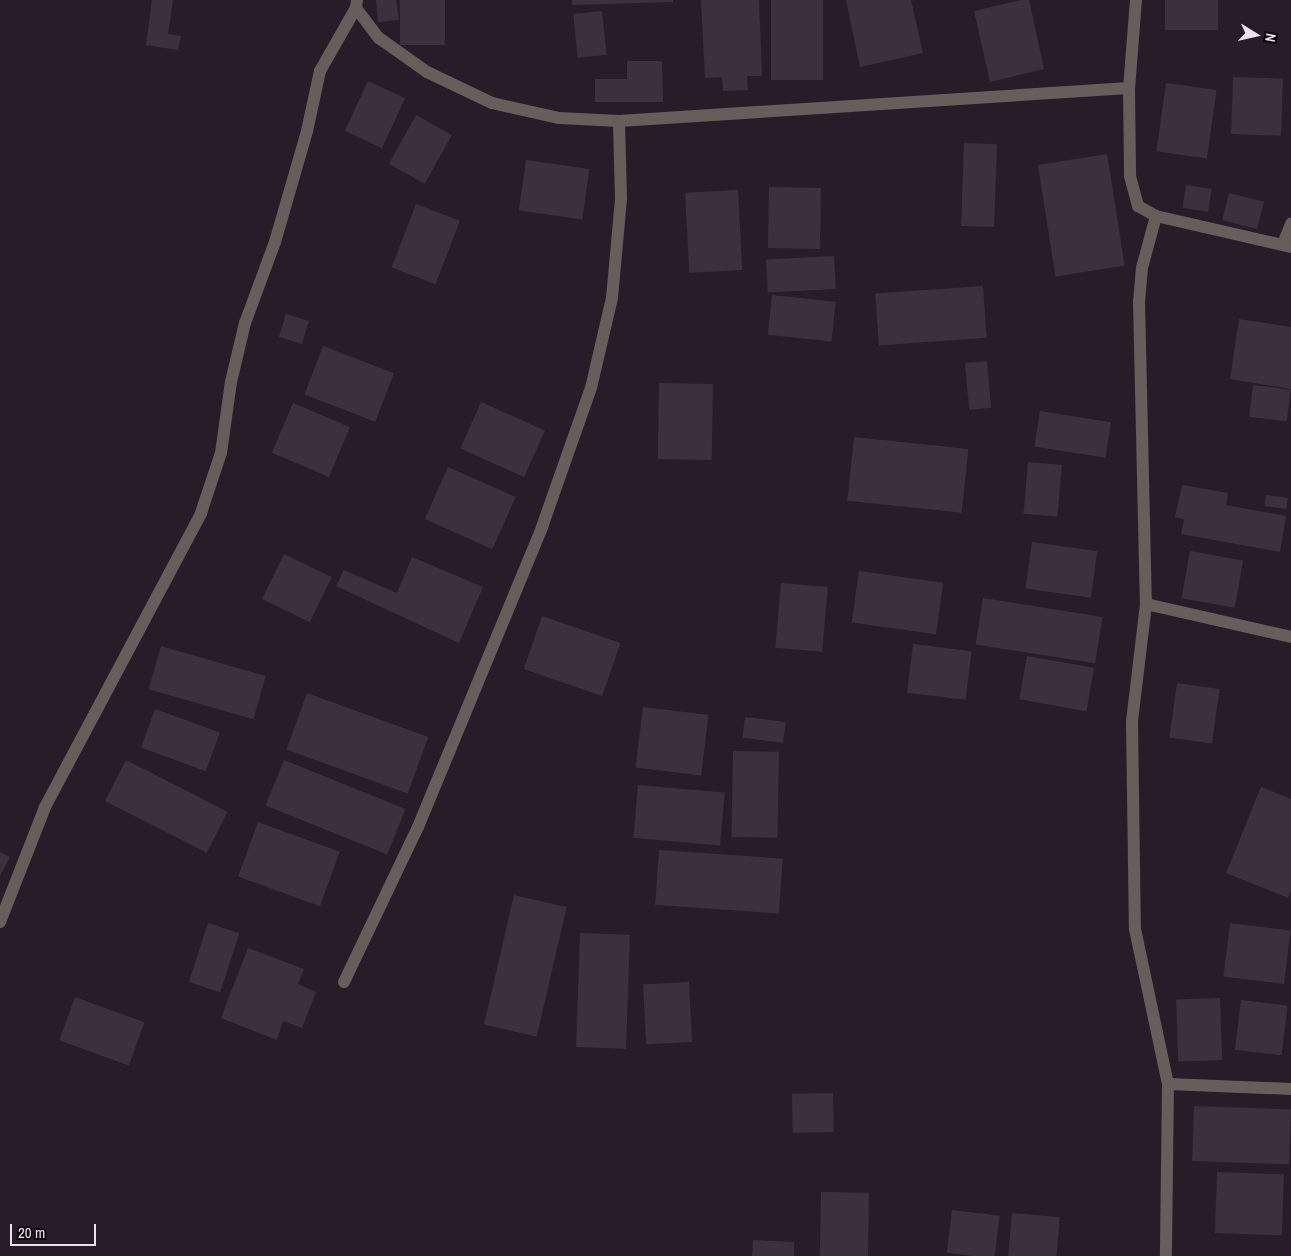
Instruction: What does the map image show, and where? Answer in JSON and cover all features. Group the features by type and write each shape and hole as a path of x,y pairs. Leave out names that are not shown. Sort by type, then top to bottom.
{"street":[{"path":"1136,0 1129,88 1130,176 1138,206 1156,216 1287,245 1291,224"},
{"path":"0,922 45,807 201,513 222,453 231,382 245,323 278,233 307,131 320,71 357,4 379,38 427,72 492,103 559,118 619,121 1129,88"},
{"path":"344,982 433,790 542,527 591,388 612,298 622,199 619,121"},
{"path":"1156,216 1142,268 1139,301 1146,604 1132,722 1135,929 1168,1084 1166,1256"},
{"path":"1146,604 1291,637"},
{"path":"1168,1084 1291,1089"}],"building":[{"path":"152,0 173,0 168,34 181,36 178,50 146,45"},
{"path":"376,0 396,0 399,20 378,22"},
{"path":"400,0 445,0 445,45 400,45"},
{"path":"572,0 673,0 673,2 572,5"},
{"path":"701,0 759,0 762,76 747,76 748,90 723,91 722,77 705,78"},
{"path":"771,0 823,0 823,80 771,80"},
{"path":"846,0 911,0 923,53 860,67"},
{"path":"1021,0 1029,0 1044,69 990,82 974,11"},
{"path":"1165,0 1218,0 1218,30 1165,30"},
{"path":"602,11 607,55 578,58 573,14"},
{"path":"627,61 662,61 663,102 595,102 595,79 627,79"},
{"path":"1233,77 1283,79 1281,136 1231,134"},
{"path":"368,81 405,98 382,148 345,131"},
{"path":"1166,83 1217,90 1207,158 1156,151"},
{"path":"416,115 452,135 425,184 389,164"},
{"path":"964,143 997,144 994,227 961,226"},
{"path":"1107,154 1125,266 1056,277 1038,165"},
{"path":"526,160 589,169 582,219 519,211"},
{"path":"1186,185 1212,189 1208,212 1182,208"},
{"path":"769,187 821,188 820,249 768,248"},
{"path":"738,190 742,270 689,273 685,193"},
{"path":"1229,193 1264,202 1257,229 1222,220"},
{"path":"416,204 460,221 436,284 392,267"},
{"path":"834,256 836,289 768,293 766,260"},
{"path":"983,286 987,338 879,345 875,294"},
{"path":"772,295 836,302 831,341 768,335"},
{"path":"286,314 309,321 302,344 279,337"},
{"path":"1239,319 1291,327 1291,389 1230,379"},
{"path":"323,346 394,373 375,422 304,395"},
{"path":"987,361 991,408 969,410 965,363"},
{"path":"659,383 713,384 712,460 658,459"},
{"path":"1253,385 1291,390 1287,421 1249,417"},
{"path":"481,402 545,430 524,477 460,449"},
{"path":"293,403 350,427 329,477 272,453"},
{"path":"1040,411 1111,422 1105,458 1034,447"},
{"path":"854,437 968,449 962,513 847,501"},
{"path":"1028,462 1062,465 1057,517 1023,514"},
{"path":"448,467 516,497 492,549 425,519"},
{"path":"1182,485 1228,493 1226,505 1286,516 1280,552 1181,534 1184,519 1175,517"},
{"path":"1266,495 1288,498 1286,509 1264,506"},
{"path":"1032,542 1097,551 1091,598 1025,589"},
{"path":"1190,551 1243,560 1235,608 1182,598"},
{"path":"284,554 332,577 310,622 262,599"},
{"path":"412,557 483,587 459,643 336,586 344,570 397,593"},
{"path":"859,571 943,583 936,634 852,622"},
{"path":"781,583 828,587 822,652 775,648"},
{"path":"983,598 1103,617 1095,663 976,644"},
{"path":"542,616 620,643 602,696 524,669"},
{"path":"913,644 972,651 966,700 907,693"},
{"path":"161,646 266,676 253,719 149,689"},
{"path":"1027,656 1094,668 1086,711 1019,699"},
{"path":"1177,683 1220,689 1212,743 1169,737"},
{"path":"307,693 428,737 408,794 286,749"},
{"path":"643,707 709,715 701,776 636,768"},
{"path":"155,709 220,733 206,771 141,748"},
{"path":"745,717 786,722 783,743 742,738"},
{"path":"733,751 779,752 777,838 731,837"},
{"path":"126,760 228,812 207,853 105,801"},
{"path":"284,760 405,809 387,855 266,805"},
{"path":"638,785 725,793 720,845 633,838"},
{"path":"1261,787 1291,799 1291,891 1288,898 1226,873"},
{"path":"258,822 340,852 320,906 238,877"},
{"path":"659,850 783,859 779,914 655,905"},
{"path":"0,852 10,857 0,876"},
{"path":"514,895 567,907 537,1037 484,1025"},
{"path":"208,923 239,933 220,992 189,982"},
{"path":"1230,923 1291,930 1284,984 1223,977"},
{"path":"580,933 630,935 626,1049 576,1047"},
{"path":"248,948 304,969 298,984 316,992 302,1028 283,1021 277,1040 221,1018"},
{"path":"689,982 692,1042 646,1044 643,984"},
{"path":"75,997 145,1022 129,1066 59,1040"},
{"path":"1220,998 1222,1060 1178,1061 1176,1000"},
{"path":"1241,1000 1288,1006 1282,1055 1235,1050"},
{"path":"833,1093 834,1132 793,1133 792,1094"},
{"path":"1194,1106 1291,1109 1289,1164 1192,1161"},
{"path":"1217,1172 1284,1174 1282,1235 1215,1233"},
{"path":"821,1192 869,1193 868,1256 820,1256"},
{"path":"952,1210 1000,1216 995,1256 947,1253"},
{"path":"1012,1213 1060,1217 1056,1256 1008,1256"},
{"path":"753,1240 794,1242 794,1256 752,1256"}]}
